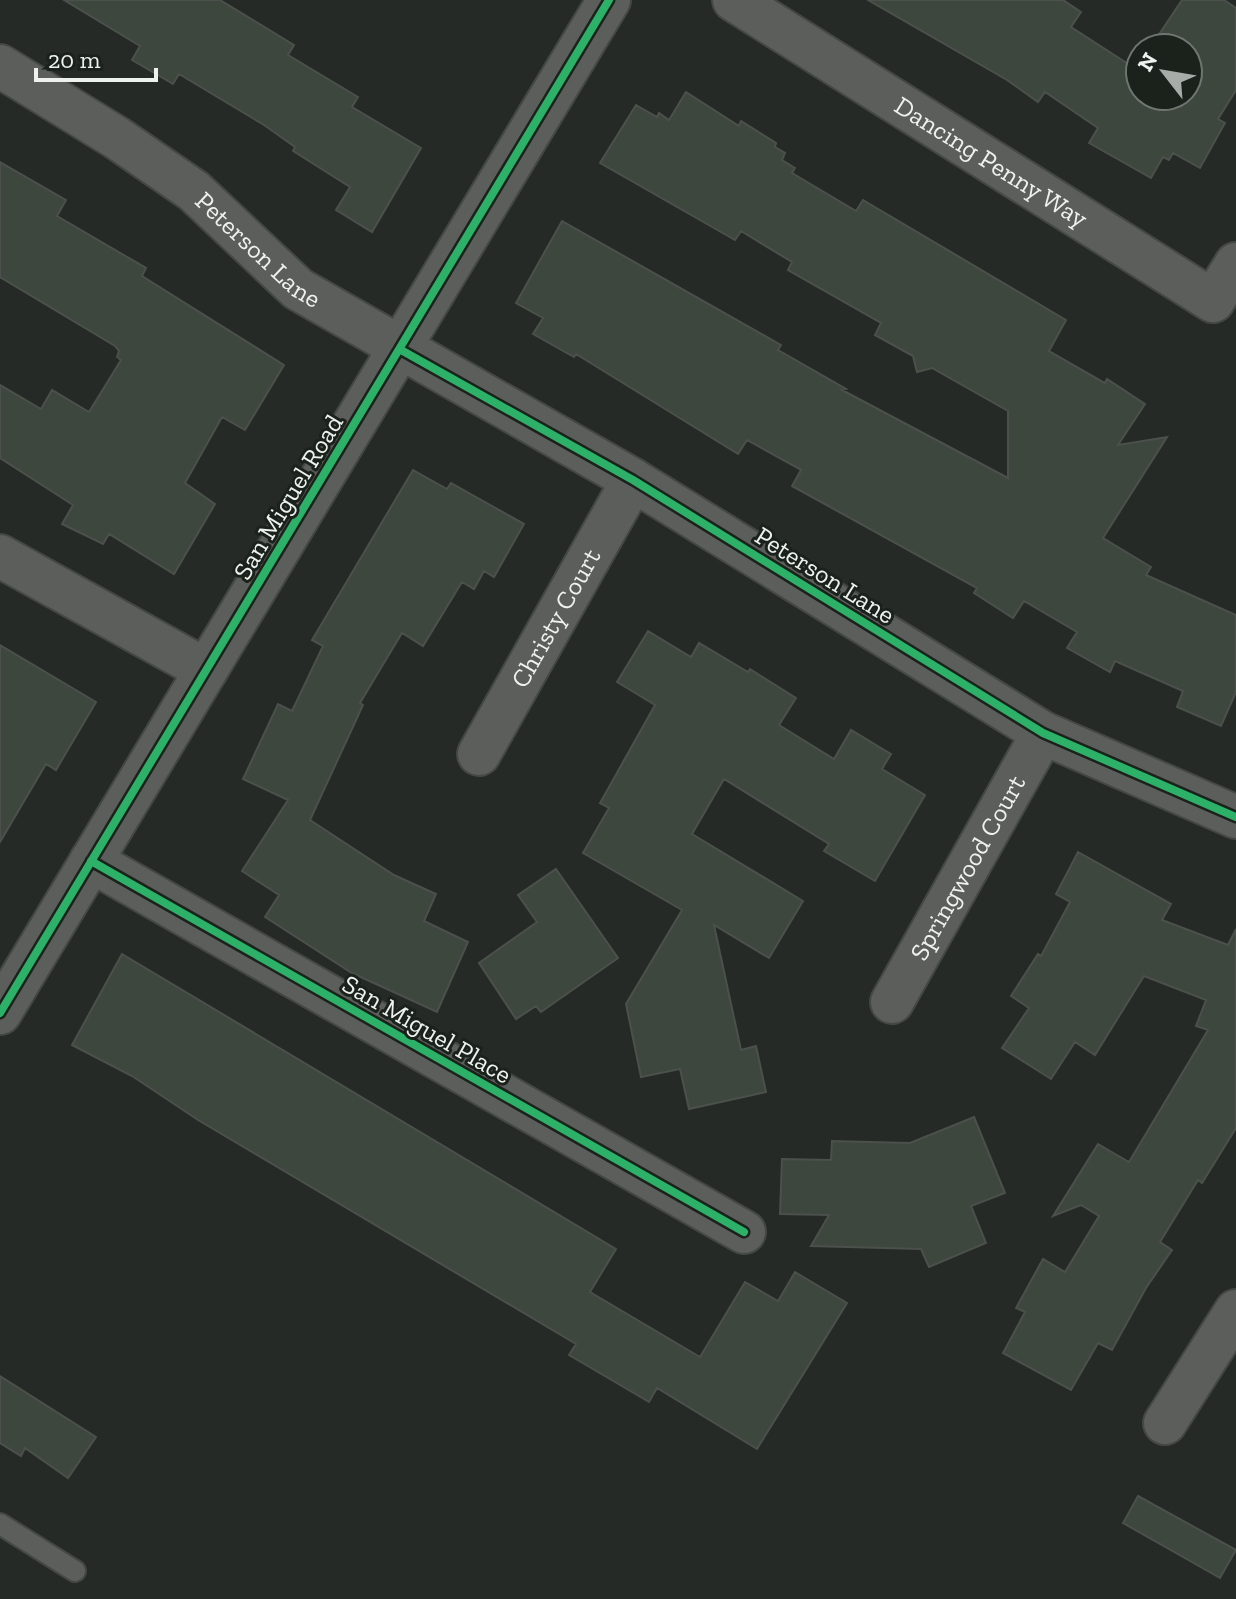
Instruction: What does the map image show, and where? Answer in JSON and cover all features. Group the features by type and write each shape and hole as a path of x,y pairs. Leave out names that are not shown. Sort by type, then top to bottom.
{"street":[{"name":"San Miguel Road","path":"2,1005 401,350 609,0"},
{"name":"Dancing Penny Way","path":"734,0 1213,301 1236,264"},
{"name":"Peterson Lane","path":"0,66 117,138 194,191 298,289 633,480 1043,733 1236,817"},
{"name":"Christy Court","path":"479,754 633,480"},
{"path":"0,556 206,670"},
{"name":"Springwood Court","path":"892,1002 1043,733"},
{"name":"San Miguel Place","path":"91,861 744,1232"},
{"path":"1165,1423 1236,1311"}],"lane":[{"path":"0,1524 75,1571"}],"building":[{"path":"64,0 220,0 294,45 288,55 358,97 352,107 421,148 372,232 336,210 350,187 293,151 295,147 264,125 179,74 173,84 132,60 140,46"},
{"path":"868,0 1063,0 1081,12 1071,27 1124,61 1124,112 1204,112 1204,32 1161,32 1182,0 1224,0 1236,8 1236,90 1218,119 1225,123 1200,168 1173,153 1169,160 1163,157 1151,178 1089,143 1098,128 1045,92 1038,102 1007,80"},
{"path":"686,92 739,126 741,121 776,143 775,147 785,153 782,160 795,168 792,173 856,211 863,200 1066,320 1049,351 1105,383 1107,379 1145,404 1118,445 1167,437 1103,538 1151,567 1146,575 1236,615 1236,692 1221,726 1177,707 1183,691 1115,661 1110,672 1067,648 1077,632 1024,601 1013,618 974,593 977,588 792,486 801,470 747,440 738,454 576,354 574,357 533,334 543,318 516,303 562,221 781,345 778,350 846,389 842,390 1008,478 1008,411 932,368 917,372 913,356 875,335 881,323 788,270 792,262 741,231 735,240 600,163 636,105 669,120"},
{"path":"0,162 66,200 57,216 146,268 142,276 284,365 245,430 222,417 185,483 215,504 174,574 109,534 103,544 62,524 73,505 0,458 0,385 41,409 52,390 89,412 121,360 117,357 119,351 115,346 0,277"},
{"path":"413,470 447,489 451,483 524,524 494,577 484,571 474,589 462,582 423,646 402,633 360,703 363,705 310,820 394,875 436,894 424,921 468,942 437,1012 352,973 265,917 279,895 242,871 288,800 243,779 278,704 292,711 323,646 312,640"},
{"path":"648,631 691,657 699,643 748,672 750,669 796,698 779,725 834,759 851,730 891,754 882,769 925,795 875,881 824,851 829,844 724,779 692,834 803,901 769,958 714,925 741,1050 756,1046 766,1092 689,1109 680,1069 641,1077 626,1004 682,910 583,853 609,808 600,803 655,705 617,682"},
{"path":"0,645 96,702 56,770 46,764 0,842"},
{"path":"1078,852 1171,904 1162,920 1228,945 1236,929 1236,1128 1202,1183 1198,1180 1160,1242 1172,1250 1146,1288 1112,1350 1098,1343 1071,1390 1003,1353 1025,1312 1016,1308 1043,1259 1065,1272 1099,1216 1081,1205 1053,1216 1098,1144 1129,1162 1208,1030 1196,1026 1206,1000 1144,976 1095,1055 1075,1042 1051,1079 1002,1048 1029,1008 1011,996 1038,954 1041,956 1070,902 1056,894"},
{"path":"556,869 618,958 541,1012 536,1006 516,1019 479,963 537,922 518,895"},
{"path":"122,954 616,1249 590,1292 700,1357 745,1282 778,1301 795,1272 847,1303 757,1449 657,1388 649,1402 569,1355 576,1344 198,1120 132,1076 72,1045"},
{"path":"974,1117 1005,1193 971,1206 986,1243 929,1267 921,1249 811,1246 829,1215 780,1214 782,1159 831,1160 832,1141 910,1143"},
{"path":"0,1376 96,1437 68,1478 25,1448 21,1456 0,1443"},
{"path":"1138,1496 1236,1550 1220,1578 1123,1523"}],"cycle path":[{"path":"0,1013 609,0"},
{"path":"401,350 633,480 1043,733 1236,817"},
{"path":"91,861 744,1232"}]}
